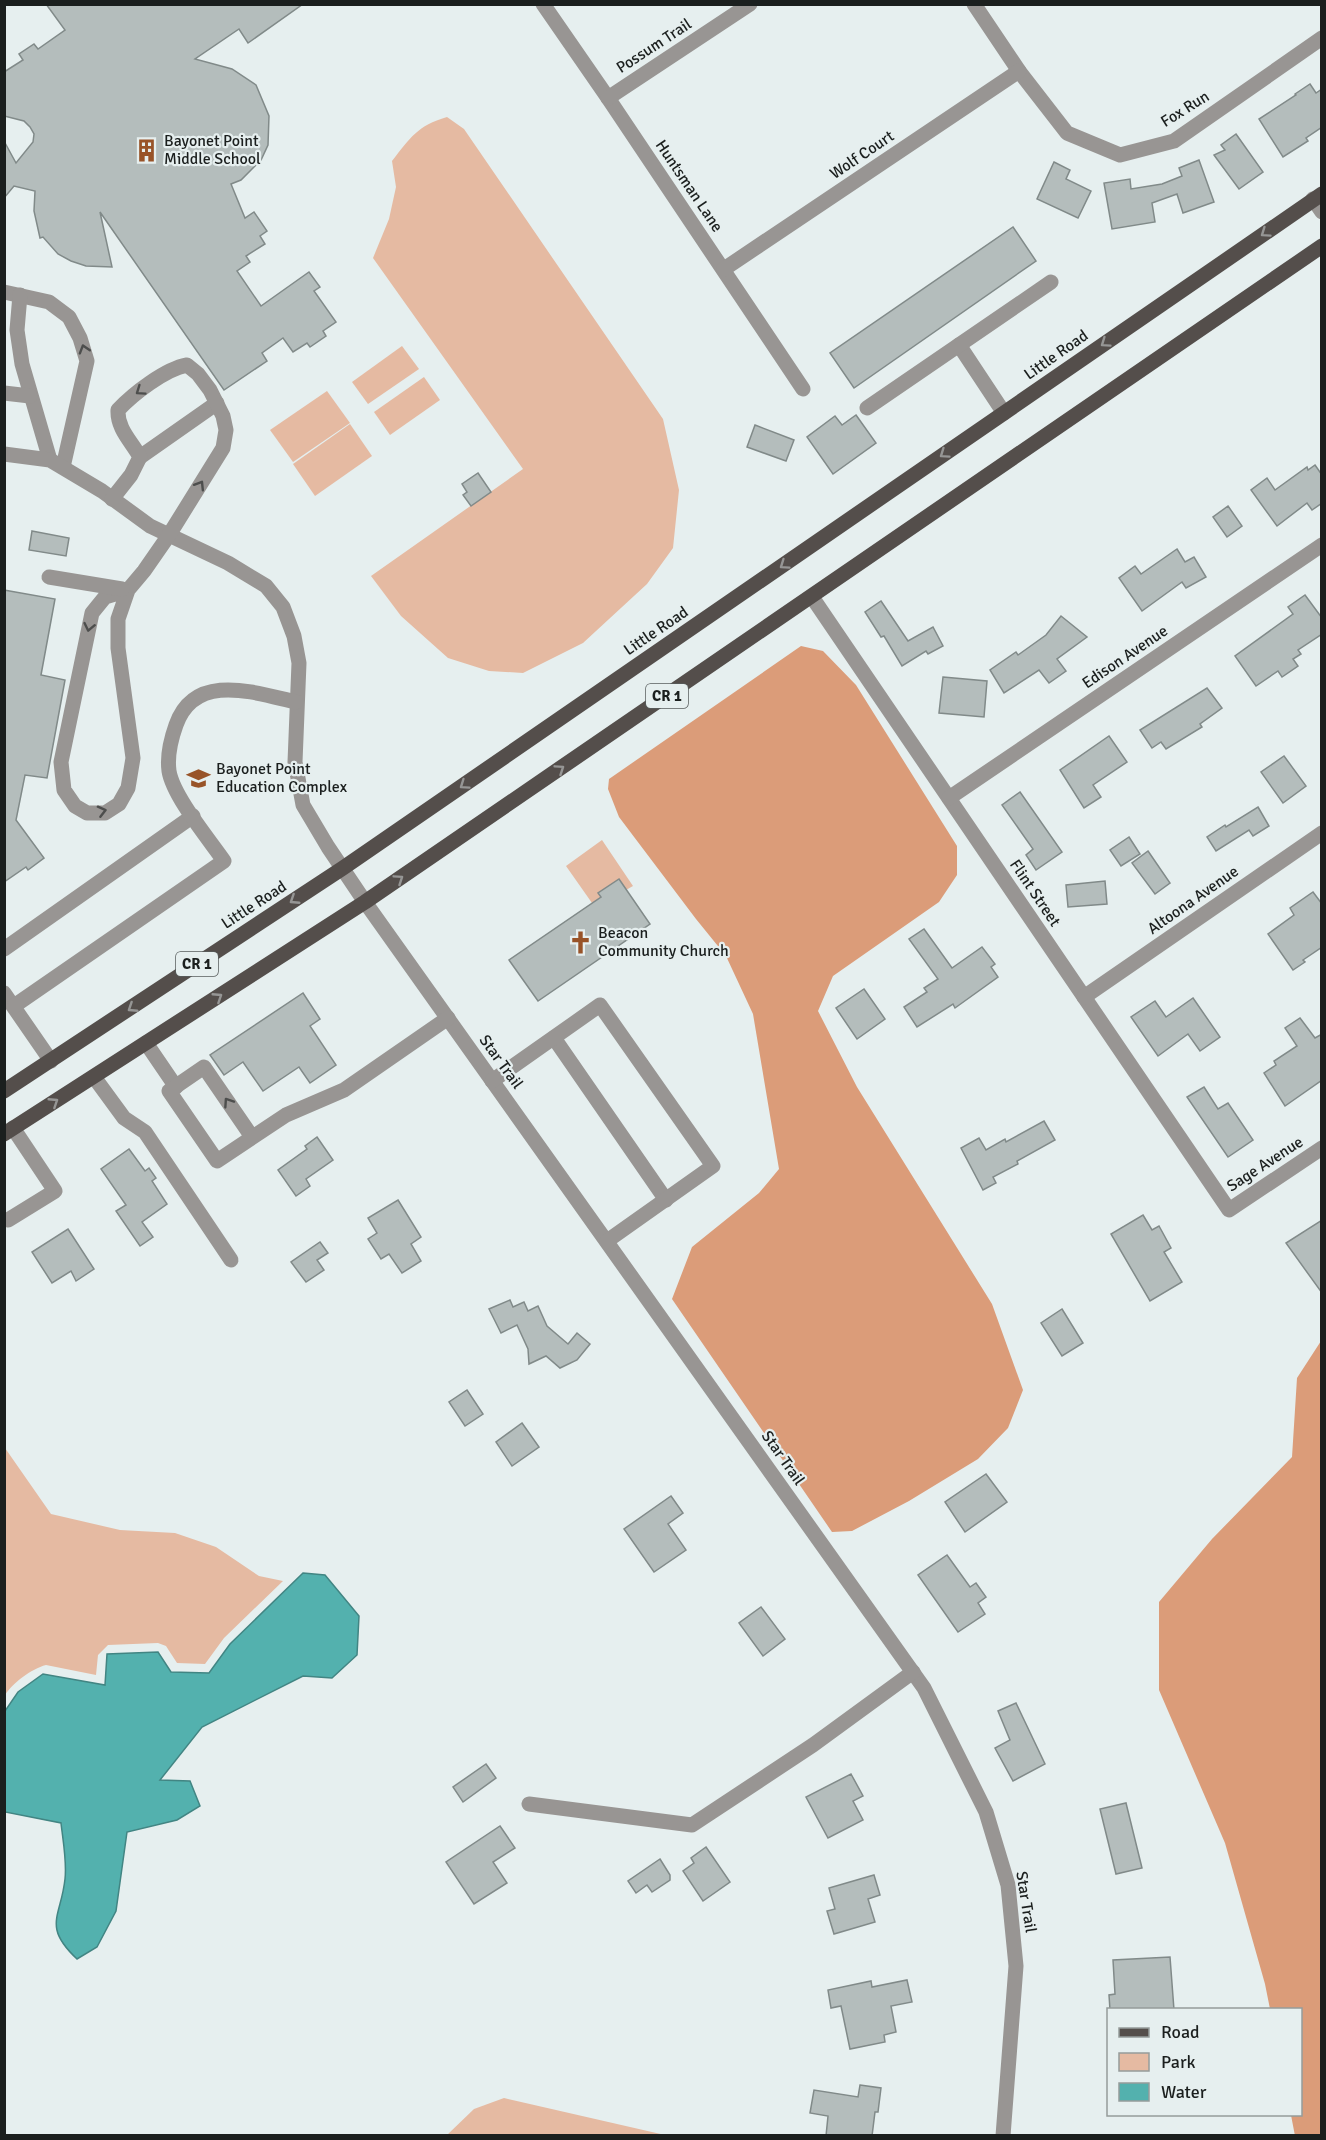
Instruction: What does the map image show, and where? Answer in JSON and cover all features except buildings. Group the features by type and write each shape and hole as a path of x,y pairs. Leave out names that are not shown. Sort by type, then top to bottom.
{"main road":[{"name":"Little Road","path":"4,1091 343,868 1004,413 1319,202"},
{"name":"CR 1","path":"9,1131 365,902 1322,246"}],"street":[{"name":"Huntsman Lane","path":"543,4 803,389"},
{"name":"Possum Trail","path":"608,98 750,4"},
{"name":"Fox Run","path":"974,4 1019,71 1067,132 1120,155 1174,141 1322,38"},
{"name":"Wolf Court","path":"724,269 1019,71"},
{"path":"867,408 1051,282"},
{"path":"4,292 49,302 69,317 80,338 87,361 57,464"},
{"path":"20,295 11,335 30,396 57,464"},
{"path":"959,345 1004,413"},
{"path":"128,590 105,597 92,613 61,762 64,790 75,806 87,813 105,813 119,804 128,788 133,758 118,648 118,619 128,590 169,535 223,448 225,430 223,416 210,390 198,374 187,365 175,367 127,400 118,410 117,420 140,457"},
{"path":"4,393 30,396"},
{"path":"112,499 131,475 140,457 217,403"},
{"path":"4,454 57,464"},
{"name":"Star Trail","path":"57,464 150,526 228,563 266,586 283,608 294,636 299,663 295,762 303,806 365,902 924,1688 986,1812 1008,1885 1016,1966 1003,2136"},
{"name":"Edison Avenue","path":"949,798 1322,545"},
{"path":"49,577 128,590"},
{"name":"Flint Street","path":"812,597 1229,1210"},
{"path":"14,1006 224,861 178,793 169,771 170,740 179,717 193,699 218,689 242,690 296,702"},
{"path":"4,949 193,816"},
{"name":"Altoona Avenue","path":"1084,997 1322,833"},
{"path":"4,993 51,1061"},
{"path":"492,1081 600,1005 713,1166 607,1241"},
{"path":"252,1137 204,1067 169,1091 217,1161 286,1115 344,1090 448,1018"},
{"path":"554,1038 666,1200"},
{"path":"146,1043 176,1087"},
{"path":"94,1077 124,1118 145,1132 231,1260"},
{"path":"8,1220 55,1191 9,1131"},
{"name":"Sage Avenue","path":"1229,1210 1322,1148"},
{"path":"529,1804 692,1825 813,1745 913,1672"}],"green space":[{"path":"447,117 464,129 663,419 679,490 673,548 647,584 583,643 523,673 489,671 448,658 401,616 371,576 523,469 373,258 389,219 396,187 392,161 415,133 428,124"},
{"path":"402,346 419,369 368,404 352,382"},
{"path":"424,377 440,400 390,435 374,412"},
{"path":"327,391 350,423 293,462 270,430"},
{"path":"350,424 372,456 315,496 293,464"},
{"path":"602,840 633,886 626,890 599,894 601,897 592,903 566,866"},
{"path":"5,1448 51,1514 120,1530 175,1533 216,1547 259,1576 283,1581 224,1638 205,1664 177,1663 166,1646 158,1643 108,1645 98,1655 96,1675 46,1665 23,1677 5,1695"},
{"path":"504,2098 665,2135 447,2135 474,2109"}],"shaded area":[{"path":"801,646 823,651 856,685 957,846 957,875 939,902 833,976 818,1011 857,1087 992,1304 1023,1390 1008,1428 978,1459 909,1501 852,1531 832,1532 672,1299 692,1247 759,1193 779,1169 753,1014 726,956 619,817 608,789 609,779"},
{"path":"1321,1341 1322,2135 1295,2136 1291,2116 1302,2116 1302,2008 1270,2008 1225,1843 1159,1690 1159,1602 1212,1539 1292,1457 1297,1378"}],"water":[{"path":"303,1573 325,1575 359,1616 357,1655 332,1678 303,1676 202,1727 160,1780 190,1781 200,1806 177,1820 127,1832 116,1911 97,1947 77,1959 60,1938 56,1921 65,1872 61,1823 5,1812 5,1711 18,1692 43,1674 105,1685 107,1654 158,1652 171,1672 209,1673 230,1644"}],"place":[{"name":"Bayonet Point Middle School","path":"146,150"},
{"name":"Bayonet Point Education Complex","path":"198,778"},
{"name":"Beacon Community Church","path":"580,942"}]}
